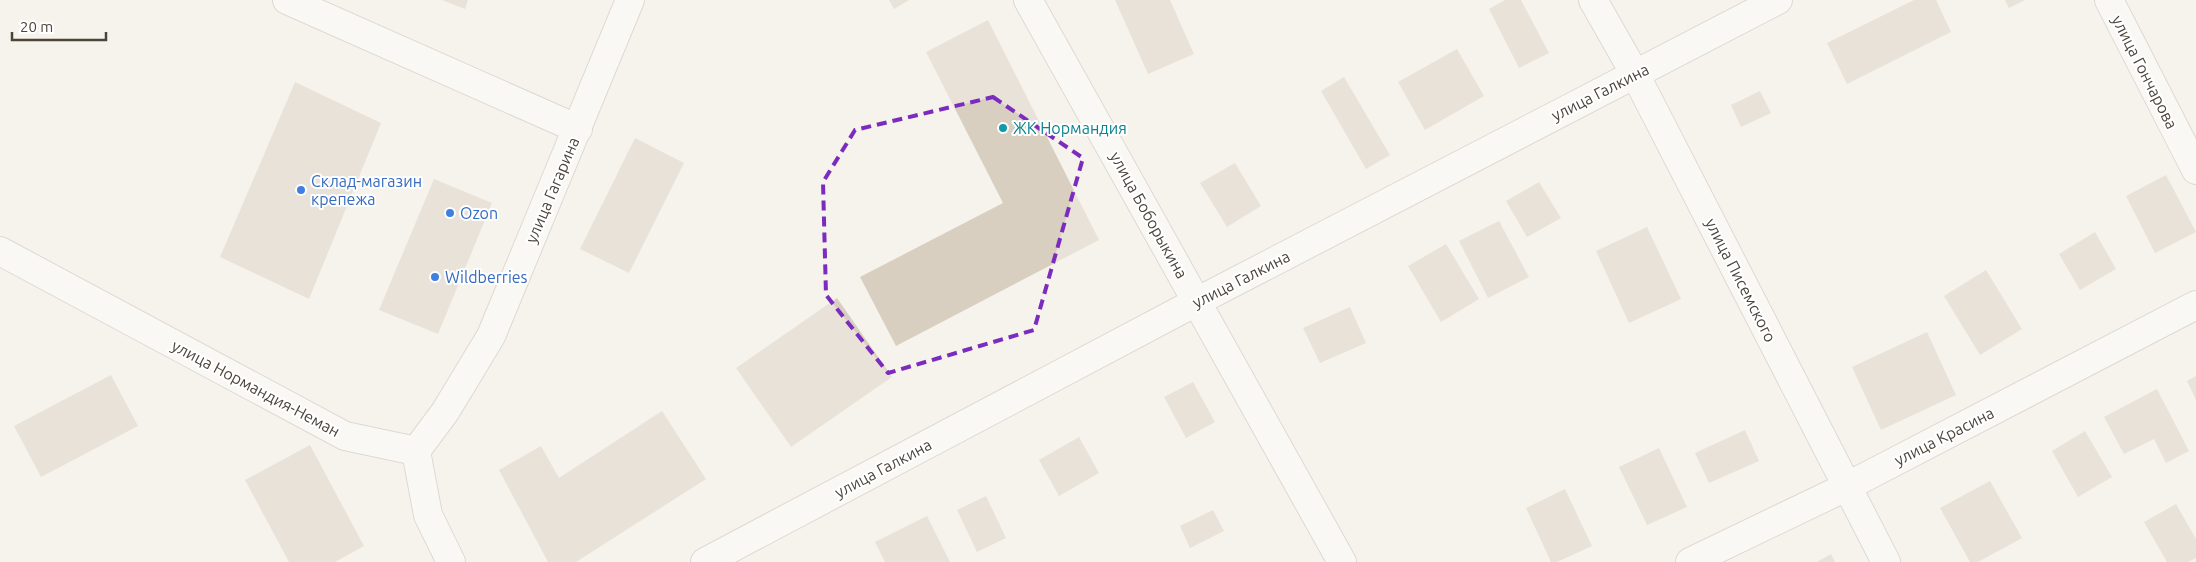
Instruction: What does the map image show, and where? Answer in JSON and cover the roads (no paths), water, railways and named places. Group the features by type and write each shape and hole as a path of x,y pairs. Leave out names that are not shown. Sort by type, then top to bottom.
{"street":[{"path":"288,0 578,129"},
{"name":"улица Гагарина","path":"416,451 444,412 491,336 630,0"},
{"name":"улица Боборыкина","path":"1028,0 1198,301 1342,562"},
{"name":"улица Писемского","path":"1593,0 1635,74 1886,562"},
{"name":"улица Галкина","path":"705,562 1198,301 1778,0"},
{"name":"улица Гончарова","path":"2109,0 2196,170"},
{"name":"улица Нормандия-Неман","path":"0,251 345,436 416,451"},
{"name":"улица Красина","path":"1690,562 1846,487 2196,305"},
{"path":"416,451 428,515 451,562"}],"place":[{"name":"ЖК Нормандия","path":"1003,128"},
{"name":"Склад-магазин крепежа","path":"301,190"},
{"name":"Ozon","path":"450,213"},
{"name":"Wildberries","path":"435,277"}]}
